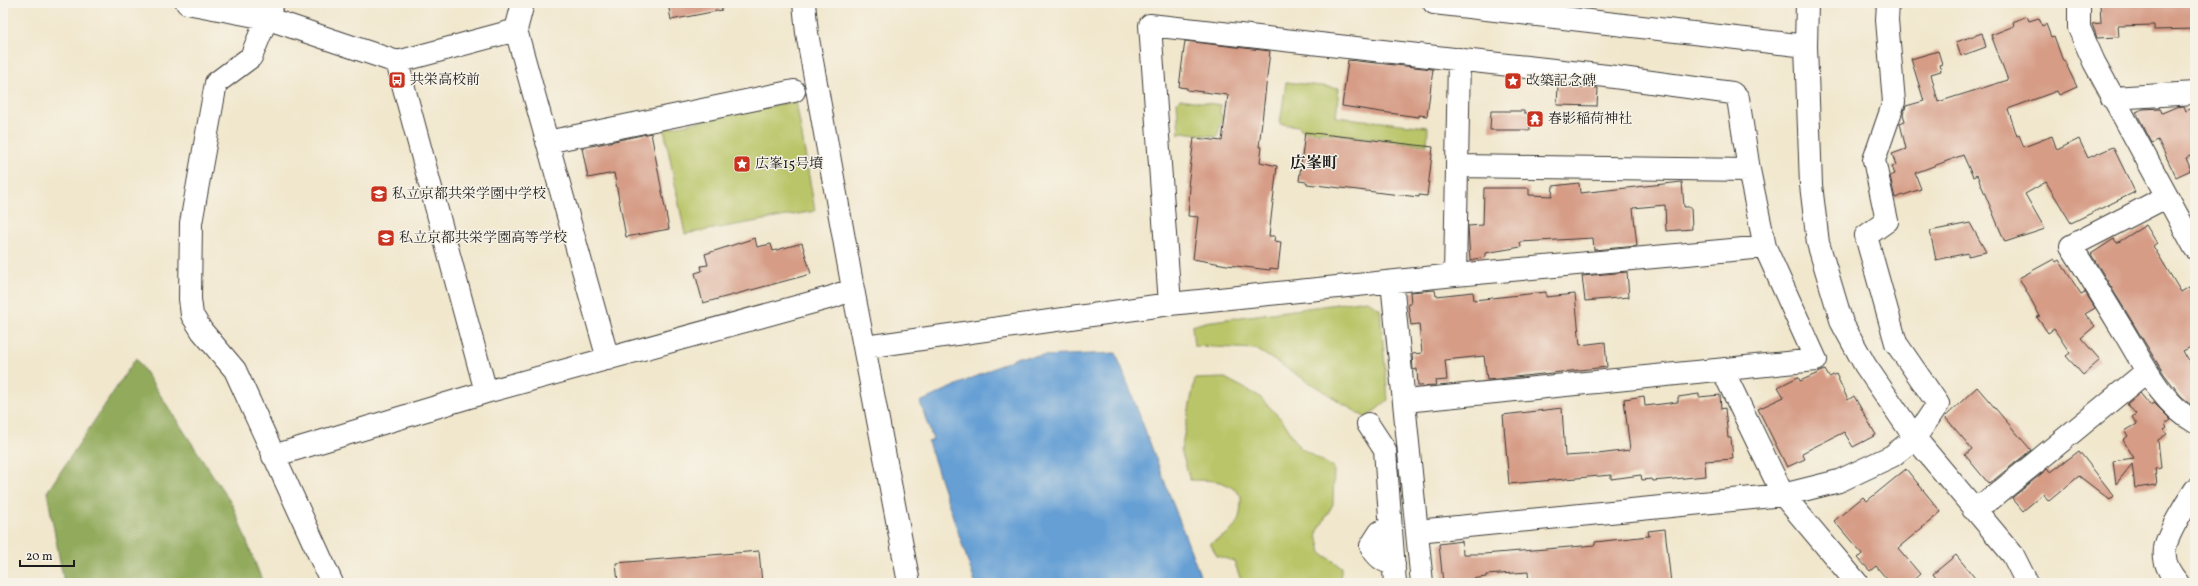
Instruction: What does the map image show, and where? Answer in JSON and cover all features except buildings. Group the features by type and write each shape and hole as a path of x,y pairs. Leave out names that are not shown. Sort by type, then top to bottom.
{"street":[{"path":"187,3 270,10 397,62 516,30"},
{"path":"523,3 516,30 608,359"},
{"path":"804,3 807,33 853,290 909,583"},
{"path":"1434,3 1806,46"},
{"path":"1807,3 1806,46 1811,185 1818,243 1842,323 1865,365 1915,438 2013,555 2027,583"},
{"path":"1417,531 1783,495 1839,481 1892,456 1915,438 1938,404 1896,343 1866,236 1887,221 1874,160 1894,102 1887,20 1888,3"},
{"path":"2080,3 2079,28 2112,98 2195,248"},
{"path":"270,10 250,56 216,83 191,223 190,299 192,315 202,331 235,370 332,583"},
{"path":"1170,304 1150,25 1459,59 1732,93 1738,98 1749,170 1765,247 1816,360 1405,400"},
{"path":"1456,275 1459,59"},
{"path":"397,62 486,392"},
{"path":"547,142 794,91"},
{"path":"2112,98 2195,93"},
{"path":"1458,166 1749,170"},
{"path":"2166,197 2071,246 2148,371 2172,404 2185,417 2195,422"},
{"path":"865,347 1170,304 1456,275 1765,247"},
{"path":"1392,282 1405,400 1422,583"},
{"path":"273,456 486,392 853,290"},
{"path":"1724,370 1783,495 1857,583"},
{"path":"1973,509 1991,499 2148,371"},
{"path":"1368,424 1385,450 1390,528 1395,573"},
{"path":"2178,583 2169,573 2164,549 2183,508 2195,490"}],"green space":[{"path":"1286,82 1339,88 1336,117 1428,127 1427,145 1302,130 1299,126 1280,124"},
{"path":"1180,99 1221,105 1220,114 1223,115 1217,137 1183,132 1179,135 1177,102"},
{"path":"796,101 815,211 685,234 664,129"},
{"path":"1366,300 1380,309 1388,400 1366,418 1256,349 1194,346 1192,326 1205,322"},
{"path":"136,358 233,506 263,583 64,583 47,492"},
{"path":"1225,378 1259,396 1284,422 1299,447 1334,468 1333,504 1317,533 1321,553 1342,567 1339,583 1242,583 1234,561 1217,556 1210,543 1226,535 1235,526 1240,514 1241,496 1224,483 1190,480 1181,450 1195,379"}],"water":[{"path":"1116,353 1203,583 975,583 928,442 933,440 920,402 1018,357"}],"place":[{"name":"共栄高校前","path":"397,80"},
{"name":"改築記念碑","path":"1513,81"},
{"name":"春影稲荷神社","path":"1535,119"},
{"name":"広峯15号墳","path":"742,164"},
{"name":"私立京都共栄学園中学校","path":"379,194"},
{"name":"私立京都共栄学園高等学校","path":"386,238"}],"district":[{"name":"広峯町","path":"1314,164"}]}
